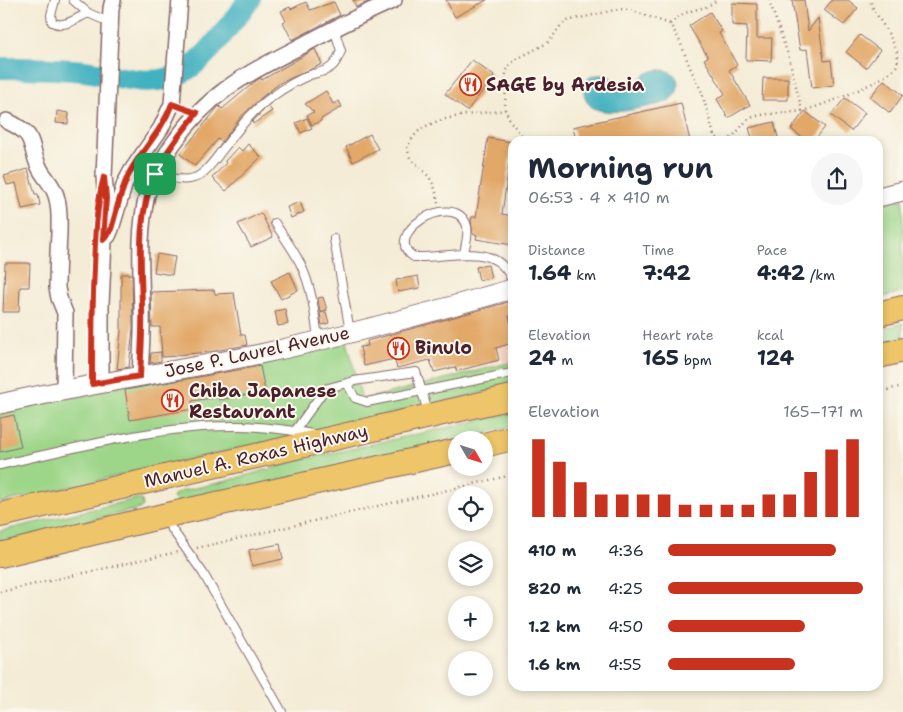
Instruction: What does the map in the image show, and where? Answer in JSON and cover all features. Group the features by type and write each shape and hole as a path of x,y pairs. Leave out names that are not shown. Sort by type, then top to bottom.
{"main road":[{"path":"883,313 903,308"},
{"path":"883,355 903,350"},
{"name":"Manuel A. Roxas Highway","path":"0,515 508,398"},
{"path":"493,442 508,439"},
{"path":"0,555 163,516 448,453"},
{"path":"155,480 163,516"}],"street":[{"path":"97,383 99,240 100,224 106,198 104,177 110,23 113,0"},
{"path":"99,240 108,235 125,183 161,128 172,104 180,0"},
{"path":"140,376 142,309 140,242 148,194 155,174 166,154 197,113 212,99 254,70 334,28 394,0"},
{"path":"172,104 197,113"},
{"path":"7,121 27,133 40,169 50,182 57,199 59,212 57,288 58,298 65,314 64,390"},
{"path":"883,196 903,191"},
{"name":"Jose P. Laurel Avenue","path":"0,404 97,383 221,362 427,313 508,290"}],"lane":[{"path":"55,0 51,15 52,22 56,24 62,25 88,13"},
{"path":"73,0 88,13 110,23"},
{"path":"155,174 179,179 191,179 200,176 242,123 258,107 273,95 294,83 329,69 335,64 341,51 334,28"},
{"path":"464,254 467,233 466,223 460,216 446,211 427,217 410,229 404,243 409,254 414,257 464,254 486,255 494,258 506,268 508,272"},
{"path":"274,222 299,261 305,275 313,305 318,340"},
{"path":"334,240 350,332"},
{"path":"295,431 326,389 347,382 416,372 429,417"},
{"path":"347,382 355,398 367,402 508,374"},
{"path":"0,465 141,435 193,428 268,427 337,438"},
{"path":"163,516 215,593 282,712"}],"path":[{"path":"670,24 684,14 703,9 717,0"},
{"path":"769,0 789,58 802,111"},
{"path":"733,136 748,120 755,117 802,111 828,103 889,74 899,58 895,44 872,8 870,0"},
{"path":"522,136 510,122 505,110 506,72 509,66 522,55 549,42 561,25 567,21 619,9 630,10 670,24 679,39 701,90 715,136"},
{"path":"438,212 437,196 431,179 410,158 407,153 407,147 418,132 443,120 505,110"},
{"path":"883,391 903,386"},
{"path":"0,592 508,477"}],"shaded area":[{"path":"508,296 508,361 503,362 485,305"}],"green space":[{"path":"903,199 903,292 883,297 883,204"},
{"path":"903,323 903,339 883,343 883,329"},
{"path":"347,341 362,400 508,363 508,387 0,503 0,414 118,386"},
{"path":"508,414 508,428 493,431 448,431 448,442 178,503 173,498 174,495 181,491 223,482 301,460"},
{"path":"136,499 142,501 143,506 139,509 0,544 0,531"}],"water":[{"path":"662,70 673,74 677,79 678,85 675,96 664,103 628,110 607,111 598,110 590,105 585,98 584,88 586,81 592,76 605,75 623,88 631,86 650,72"}],"building":[{"path":"353,0 372,0 356,7"},
{"path":"446,0 487,0 455,17"},
{"path":"792,0 804,0 808,31 818,18 824,61 831,60 834,85 812,88 807,49 800,50"},
{"path":"832,0 848,0 858,8 844,25 824,10"},
{"path":"306,2 310,10 334,2 340,15 292,40 283,22 286,21 281,11 290,7 291,9"},
{"path":"732,3 757,4 757,38 772,38 771,61 746,60 747,26 732,25"},
{"path":"710,12 722,31 719,33 737,65 729,70 750,105 728,118 717,99 725,94 704,59 708,57 689,26"},
{"path":"860,35 880,50 866,68 846,52"},
{"path":"315,49 322,64 280,83 262,97 241,117 222,142 218,139 195,166 180,154 219,106 222,109 257,80 261,78 262,80"},
{"path":"472,60 494,76 467,111 445,94"},
{"path":"763,78 788,78 788,100 762,100"},
{"path":"884,80 903,95 890,113 870,97"},
{"path":"326,91 333,104 339,101 342,107 312,125 307,115 314,112 305,104"},
{"path":"845,98 865,113 851,131 831,115"},
{"path":"681,103 689,136 575,136 573,127"},
{"path":"268,106 272,111 253,124 252,122"},
{"path":"57,111 69,113 68,124 56,123"},
{"path":"805,111 825,127 818,136 800,136 791,129"},
{"path":"307,118 312,128 301,133 296,123"},
{"path":"774,122 778,136 751,136 749,128"},
{"path":"370,134 378,149 353,162 346,147"},
{"path":"488,138 508,141 508,171 502,214 508,215 508,244 476,239 477,235 473,234 471,221 472,217 476,217"},
{"path":"248,144 261,157 226,191 212,178 238,147 242,151"},
{"path":"28,169 35,194 38,194 40,205 22,209 16,183 7,185 4,176"},
{"path":"300,202 304,212 291,218 287,207"},
{"path":"261,213 273,237 251,247 238,224"},
{"path":"157,254 175,257 172,275 154,272"},
{"path":"5,263 30,263 29,287 20,287 19,312 3,312"},
{"path":"488,265 491,278 479,280 476,267"},
{"path":"290,272 298,290 281,299 271,281"},
{"path":"121,274 132,274 133,328 129,367 117,369 121,331"},
{"path":"418,276 420,288 398,292 396,280"},
{"path":"214,290 215,294 234,293 241,335 245,335 247,345 209,352 162,357 160,327 152,327 151,292"},
{"path":"323,297 327,310 320,312 318,298"},
{"path":"508,302 508,344 496,348 499,360 457,371 455,367 434,372 430,360 397,368 394,359 364,366 360,347 368,346 367,341"},
{"path":"285,309 288,324 278,326 275,311"},
{"path":"326,312 329,323 322,325 320,313"},
{"path":"161,352 161,361 150,363 151,353"},
{"path":"260,366 265,391 219,400 218,397 192,401 193,409 130,420 125,390"},
{"path":"14,415 21,447 0,452 0,418"},
{"path":"280,544 283,559 252,566 249,550"}],"waterway":[{"path":"0,68 74,70 148,81 173,77 185,71 204,56 250,0"}],"place":[{"name":"SAGE by Ardesia","path":"470,85"},
{"name":"Binulo","path":"399,348"},
{"name":"Chiba Japanese Restaurant","path":"173,401"}],"route":[{"path":"172,104 197,113 166,154 155,174 148,194 140,242 142,328 140,376 92,384 92,304 95,240 98,198 104,177 106,198 103,240 111,229 125,183 141,155 161,128 172,104"}]}
